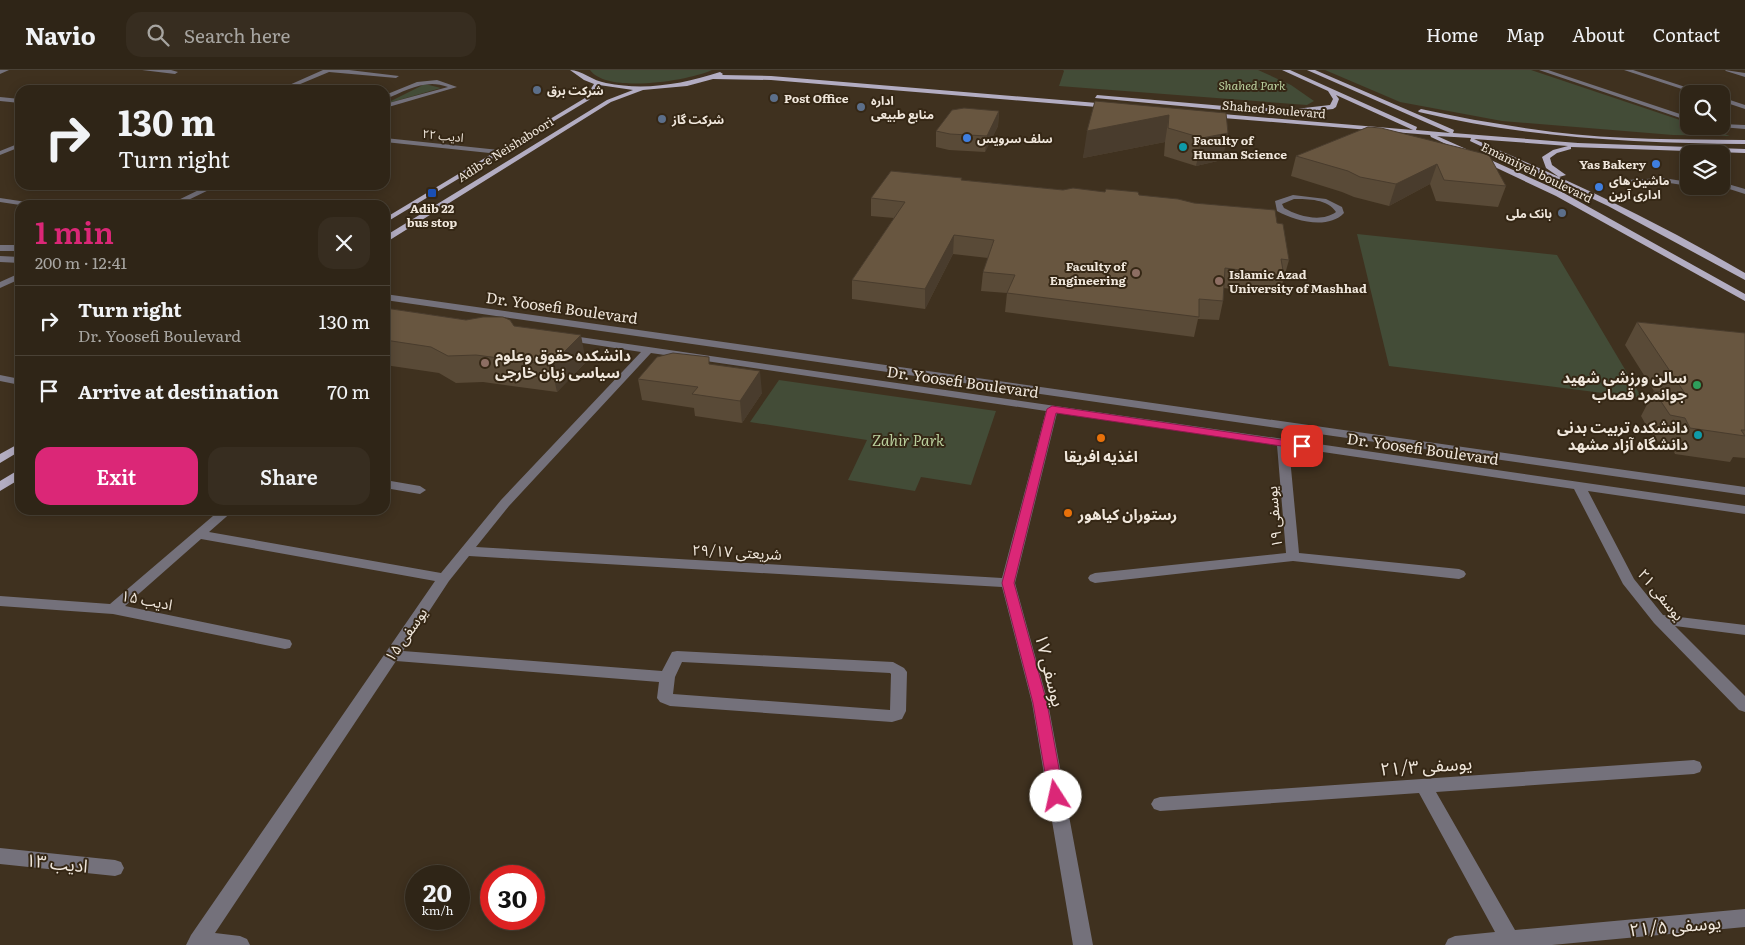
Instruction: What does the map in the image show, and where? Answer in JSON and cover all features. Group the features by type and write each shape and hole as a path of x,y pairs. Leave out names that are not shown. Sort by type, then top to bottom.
{"main road":[{"path":"573,70 582,79 597,84 643,88 669,86 713,77 771,78 1112,106"},
{"path":"713,77 727,70"},
{"name":"Shahed Boulevard","path":"765,70 1227,108"},
{"name":"Emamiyeh boulevard","path":"1285,70 1559,194 1617,224 1745,298"},
{"name":"Emamiyeh boulevard","path":"1310,70 1584,191 1646,222 1745,277"},
{"name":"Adib-e Neishaboori","path":"390,218 588,99 597,84"},
{"name":"Adib-e Neishaboori","path":"390,237 609,101 643,88"},
{"path":"1256,110 1304,110 1333,107 1336,99 1329,89"},
{"path":"1386,103 1467,121 1569,136"},
{"name":"Shahed Boulevard","path":"1246,109 1324,116"},
{"name":"Shahed Boulevard","path":"1189,113 1578,145 1745,151"},
{"path":"1382,120 1569,136 1745,142"},
{"path":"1285,121 1394,138"},
{"path":"1578,145 1555,151 1546,157 1549,166 1584,191"},
{"path":"1446,150 1497,165"},
{"path":"0,459 15,449"},
{"path":"0,487 15,476"}],"street":[{"path":"0,72 6,70"},
{"path":"145,70 175,72"},
{"path":"293,85 329,70 396,76"},
{"path":"1542,70 1680,116"},
{"path":"1627,70 1680,87"},
{"path":"1728,70 1745,75"},
{"path":"390,94 418,82 445,83 454,87 390,105"},
{"path":"0,99 15,101"},
{"path":"1730,102 1745,106"},
{"path":"1730,127 1745,127"},
{"name":"ادیب ۲۲","path":"390,141 499,152"},
{"path":"1,152 15,147"},
{"path":"1628,182 1663,180 1680,183"},
{"path":"1730,187 1745,192"},
{"path":"182,200 202,190"},
{"path":"1293,197 1321,200 1339,210 1340,213 1332,218 1316,220 1298,217 1280,209 1278,203 1293,197"},
{"path":"0,200 15,202"},
{"path":"0,248 15,248"},
{"path":"0,259 15,260"},
{"path":"0,285 15,278"},
{"name":"Dr. Yoosefi Boulevard","path":"390,298 1745,491"},
{"name":"Dr. Yoosefi Boulevard","path":"554,336 1745,510"},
{"name":"یوسفی ۱۵","path":"197,943 390,655 444,578 505,503 649,350"},
{"path":"0,378 15,381"},
{"name":"یوسفی ۱۷","path":"1052,409 1008,583 1040,703 1083,945"},
{"name":"یوسفی ۱۹","path":"1283,443 1294,557"},
{"path":"390,485 420,490"},
{"name":"یوسفی ۲۱","path":"1579,486 1628,581 1659,619 1745,706"},
{"path":"113,609 222,515"},
{"path":"198,534 444,578"},
{"name":"شریعتی ۲۹/۱۷","path":"465,551 1008,583"},
{"path":"1095,578 1294,557 1459,574"},
{"name":"ادیب ۱۵","path":"0,602 113,609 285,644"},
{"path":"1659,619 1745,630"},
{"path":"390,655 666,677"},
{"path":"677,656 893,668 899,672 898,710 896,715 892,716 670,700 665,698 666,677 677,656"},
{"name":"یوسفی ۲۱/۳","path":"1160,804 1694,766"},
{"path":"1423,785 1510,940"},
{"name":"ادیب ۱۳","path":"0,856 115,868"},
{"name":"یوسفی ۲۱/۵","path":"1455,945 1745,918"},
{"path":"197,943 240,945"}],"green space":[{"path":"590,70 712,70 667,81 630,83 613,82 599,77"},
{"name":"Shahed Park","path":"1063,70 1258,70 1291,85 1314,101 1307,105 1059,86"},
{"path":"1325,70 1531,70 1680,120 1680,135 1730,136 1673,135 1502,121 1400,102"},
{"path":"425,84 441,88 390,103"},
{"path":"1357,234 1557,255 1642,398 1389,366"},
{"name":"Zahir Park","path":"779,380 996,411 971,485 921,477 915,491 848,480 867,440 750,422"}],"building":[{"path":"1095,101 1226,113 1228,133 1202,138 1168,128 1169,115 1087,131"},
{"path":"964,108 999,111 987,136 950,134 936,131 952,110"},
{"path":"1368,127 1381,128 1489,155 1506,186 1444,180 1437,164 1396,184 1360,177 1348,171 1296,156"},
{"name":"Faculty of Engineering","path":"891,171 1063,190 1073,188 1105,192 1106,189 1138,192 1139,195 1178,199 1194,203 1275,210 1277,223 1283,224 1289,260 1281,259 1284,276 1225,268 1223,301 1199,299 1199,317 1007,293 1015,275 983,272 994,240 954,235 925,289 852,280 905,202 871,198"},
{"path":"390,309 466,320 483,317 503,317 510,320 514,326 581,335 551,365 476,355 448,356 431,347 390,341"},
{"path":"1637,322 1745,333 1745,430 1741,430 1745,436 1690,428 1685,418 1670,415 1654,391 1686,395"},
{"path":"673,353 709,357 709,364 760,371 740,401 692,394 698,387 638,379 657,357"}],"place":[{"name":"شرکت برق","path":"537,90"},
{"name":"Post Office","path":"774,98"},
{"name":"اداره منابع طبیعی","path":"861,107"},
{"name":"شرکت گاز","path":"662,119"},
{"name":"سلف سرویس","path":"967,138"},
{"name":"Faculty of Human Science","path":"1183,147"},
{"name":"Yas Bakery","path":"1656,164"},
{"name":"ماشین های اداری آرین","path":"1599,187"},
{"name":"Adib 22 bus stop","path":"432,193"},
{"name":"بانک ملی","path":"1562,213"},
{"name":"Faculty of Engineering","path":"1136,273"},
{"name":"Islamic Azad University of Mashhad","path":"1219,281"},
{"name":"دانشکده حقوق وعلوم سیاسی زبان خارجی","path":"485,363"},
{"name":"سالن ورزشی شهید جوانمرد قصاب","path":"1697,385"},
{"name":"دانشکده تربیت بدنی دانشگاه آزاد مشهد","path":"1698,435"},
{"name":"اغذیه افریقا","path":"1101,438"},
{"name":"رستوران کیاهور","path":"1068,513"}],"route":[{"path":"1056,796 1040,703 1008,583 1052,409 1302,446"}]}
